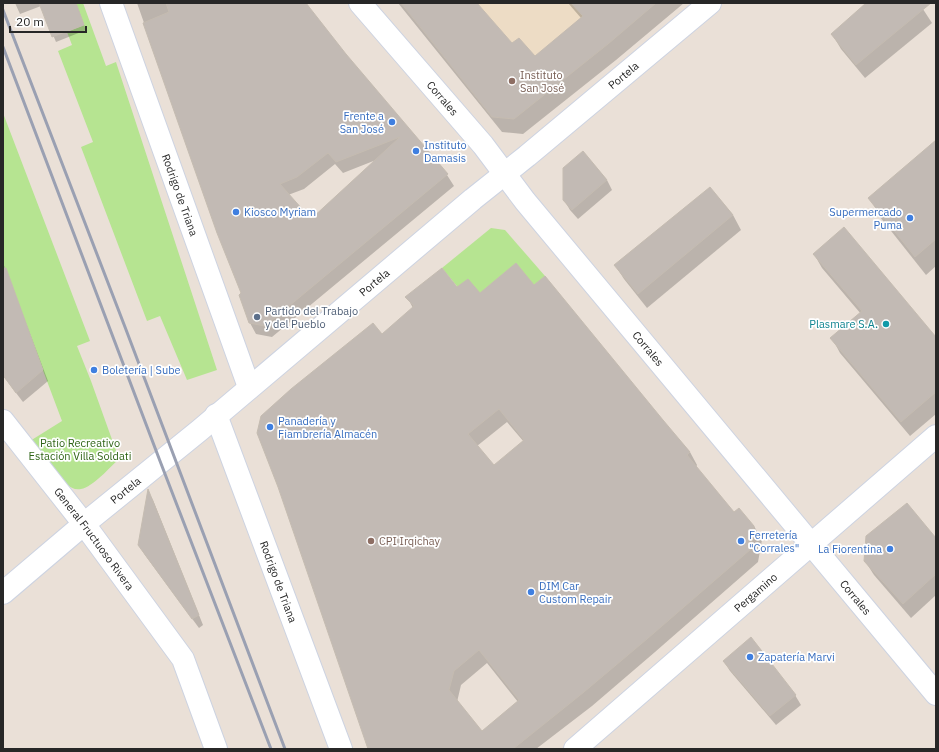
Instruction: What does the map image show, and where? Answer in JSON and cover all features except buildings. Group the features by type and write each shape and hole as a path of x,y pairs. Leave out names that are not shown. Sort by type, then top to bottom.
{"street":[{"name":"Rodrigo de Triana","path":"112,3 249,387"},
{"name":"Corrales","path":"360,3 483,145 504,174 936,694"},
{"name":"Portela","path":"3,593 473,199 710,3"},
{"name":"Rodrigo de Triana","path":"216,415 341,749"},
{"name":"General Fructuoso Rivera","path":"3,421 84,524 183,659 216,749"},
{"name":"Pergamino","path":"575,749 936,436"}],"shaded area":[{"name":"Instituto San José","path":"401,3 571,3 608,44 514,119 492,117"}],"green space":[{"path":"76,3 83,3 106,66 116,62 217,370 187,380 160,316 147,321 81,147 93,142 58,51 72,45 67,32 84,25"},
{"name":"Patio Recreativo Estación Villa Soldati","path":"3,113 90,341 77,346 119,459 91,485 81,489 70,487 66,484 30,441 62,421 3,264"},
{"path":"491,228 505,230 545,276 488,324 442,268"}],"railway":[{"path":"3,10 285,749"},
{"path":"3,47 271,749"}],"place":[{"name":"Instituto San José","path":"512,81"},
{"name":"Frente a San José","path":"392,122"},
{"name":"Instituto Damasis","path":"416,151"},
{"name":"Kiosco Myriam","path":"236,212"},
{"name":"Supermercado Puma","path":"910,218"},
{"name":"Partido del Trabajo y del Pueblo","path":"257,317"},
{"name":"Plasmare S.A.","path":"886,324"},
{"name":"Boletería | Sube","path":"94,370"},
{"name":"Panadería y Fiambrería Almacén","path":"270,427"},
{"name":"CPI Irqichay","path":"371,541"},
{"name":"Ferretería \"Corrales\"","path":"741,541"},
{"name":"La Fiorentina","path":"890,549"},
{"name":"DIM Car Custom Repair","path":"531,592"},
{"name":"Zapatería Marvi","path":"750,657"}]}
